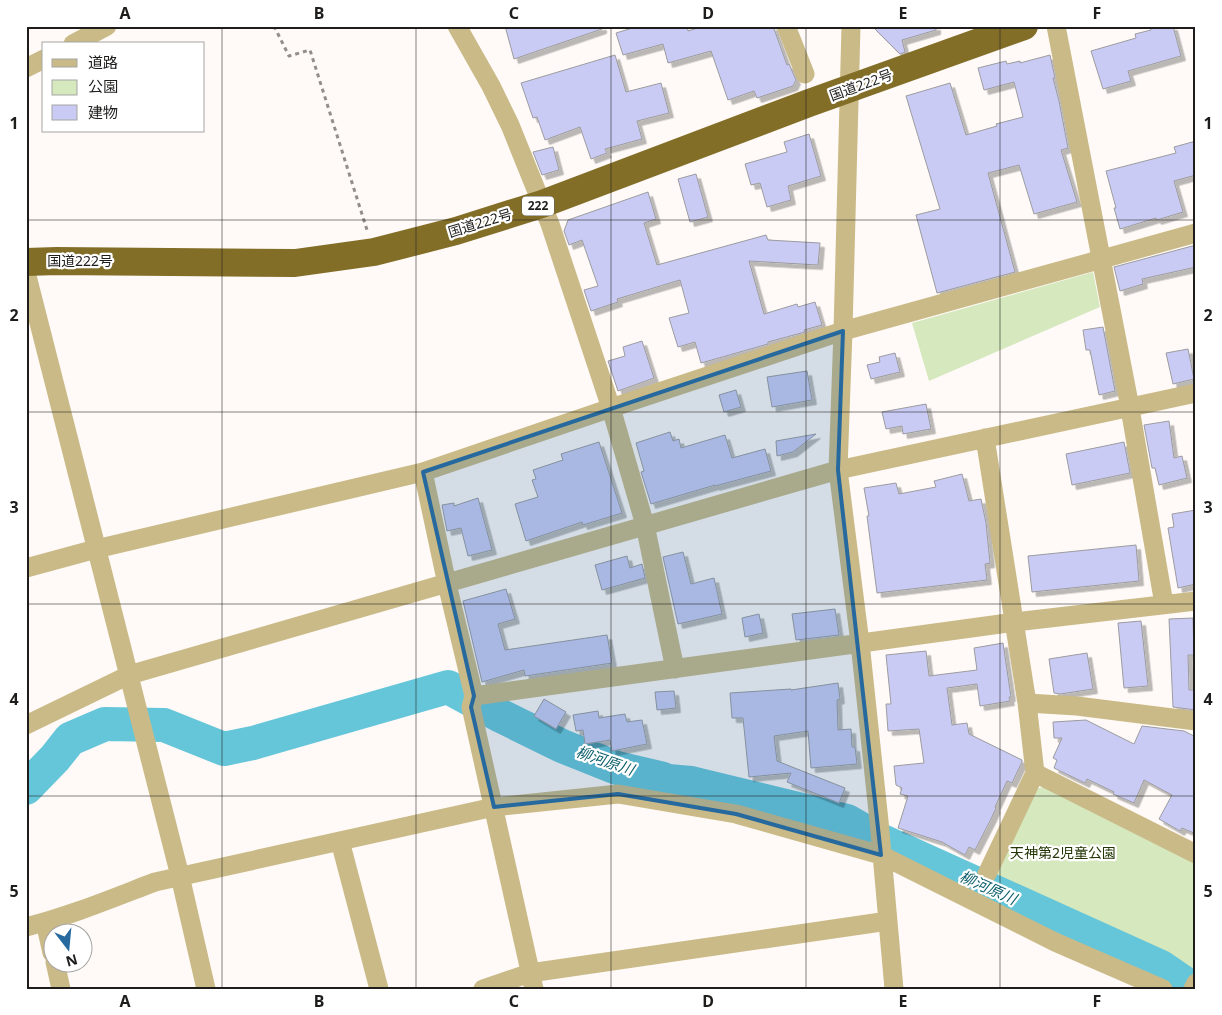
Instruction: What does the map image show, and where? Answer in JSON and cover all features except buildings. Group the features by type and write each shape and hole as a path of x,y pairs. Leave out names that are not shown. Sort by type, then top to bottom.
{"highway":[{"name":"国道222号","path":"26,262 295,263 374,252 456,231 542,204 1024,26"}],"street":[{"path":"77,42 107,26"},
{"path":"457,26 510,124 550,224 611,408 645,525 675,669"},
{"path":"786,26 805,74"},
{"path":"851,26 838,470 860,643 879,821 894,989"},
{"path":"1056,26 1102,260 1164,604"},
{"path":"26,68 42,60"},
{"path":"26,568 96,549 422,472 843,331 1196,233"},
{"path":"26,272 145,736 206,989"},
{"path":"26,725 129,675 838,470 1196,393"},
{"path":"985,438 1028,703 1035,773 987,874"},
{"path":"422,472 532,981"},
{"path":"472,702 675,669 860,643 1015,622 1196,601"},
{"path":"1028,703 1077,706 1196,721"},
{"path":"1035,773 1196,854"},
{"path":"45,922 155,882 180,876 494,807 618,794 736,814 882,855 1055,942 1163,989"},
{"path":"340,841 379,989"},
{"path":"483,989 888,921"},
{"path":"26,927 42,923"},
{"path":"57,972 61,989"},
{"path":"1193,989 1196,983"}],"path":[{"path":"274,26 289,56 310,50 374,252"}],"highlighted area":[{"path":"843,331 838,470 881,855 736,814 618,794 494,807 471,707 474,696 423,472"}],"green space":[{"path":"1093,272 1100,307 929,381 912,323"},
{"name":"天神第2児童公園","path":"1047,786 1196,863 1196,967 1193,972 995,878 1036,789"}],"waterway":[{"name":"柳河原川","path":"26,788 55,758 70,739 105,724 164,725 224,749 253,743 448,687 562,746 617,768 668,781 691,783 847,821 880,840 1161,967 1193,989"}]}
